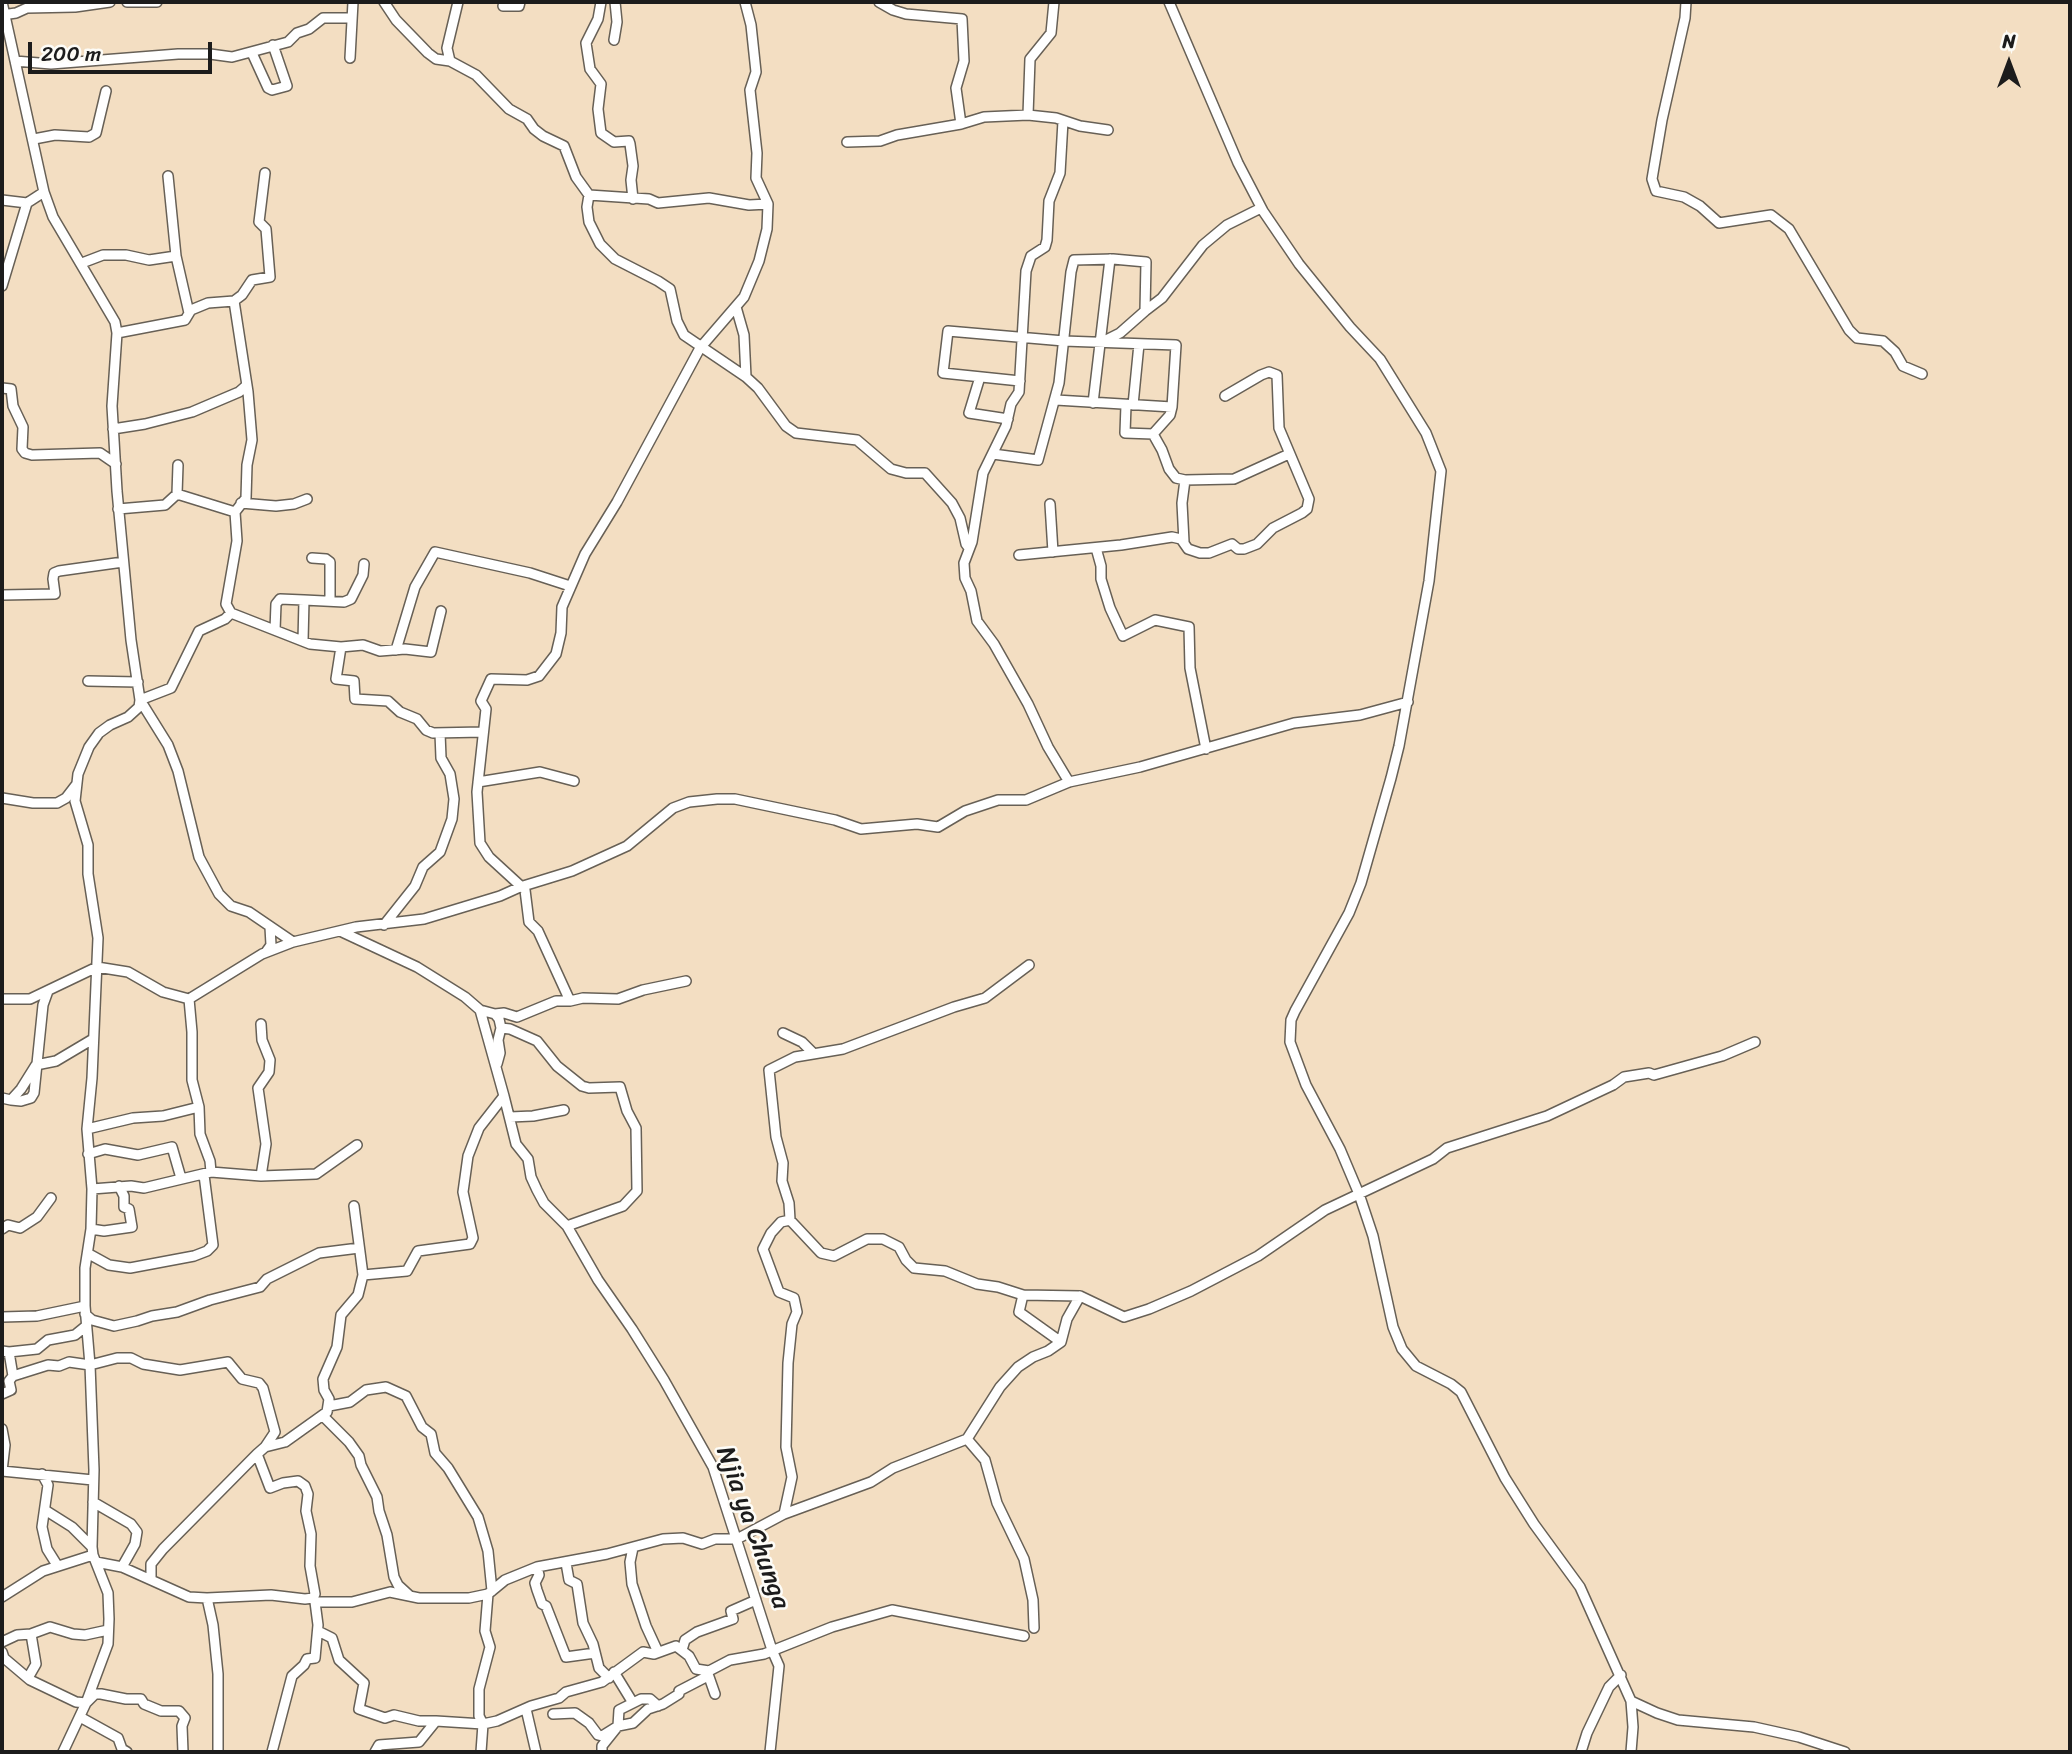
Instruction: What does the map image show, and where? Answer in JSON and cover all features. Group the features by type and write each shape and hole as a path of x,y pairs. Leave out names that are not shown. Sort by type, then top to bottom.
{"street":[{"path":"2,2 8,14 15,61 44,192 53,217 116,322 112,406 118,509 140,700 139,707 128,717 99,733 89,747 76,784 75,801 88,845 88,874 97,938 87,1129 92,1189 91,1229 85,1268 85,1310 90,1365 93,1555"},
{"path":"8,14 17,2"},
{"path":"8,14 27,8 75,7 110,2"},
{"path":"127,2 157,2"},
{"path":"349,58 353,2"},
{"path":"384,2 428,53 436,59 450,61 476,75 509,109 527,119 543,136 564,146 576,177 589,195 589,222 600,244 615,259 670,289 677,321 684,335 746,377 758,388 786,426 796,433 857,440 891,469 906,473 925,473 952,503 969,548"},
{"path":"450,61 447,48 458,2"},
{"path":"503,6 519,6 520,2"},
{"path":"601,2 598,19 586,43 590,69 601,84 598,109 601,133 614,142 629,141 634,166 631,180 633,199"},
{"path":"614,40 617,22 615,2"},
{"path":"570,1001 538,932 529,922 525,890 489,857 480,843 478,782 485,709 481,701 491,679 527,680 539,676 556,654 561,633 562,607 585,554 617,502 700,348 744,297 759,261 767,229 768,204 756,178 757,153 750,90 756,72 751,25 745,2"},
{"path":"879,2 893,10 906,13 962,19 965,51 956,88 961,124"},
{"path":"1028,115 1030,59 1051,33 1054,2"},
{"path":"1169,2 1229,142 1261,208 1298,264 1380,359 1426,433 1441,471 1429,581 1399,746 1361,883 1349,913 1294,1011 1290,1042 1306,1085 1340,1149 1359,1194 1373,1236 1393,1326 1402,1349 1416,1366 1451,1384 1465,1398 1505,1478 1534,1524 1580,1587 1631,1701 1631,1752"},
{"path":"1686,2 1652,180 1656,191 1684,197 1700,206 1719,223 1771,215 1789,229 1849,330 1857,338 1883,341 1895,352 1903,366 1922,374"},
{"path":"15,61 51,64 170,55 210,54 232,57 288,42 297,33 309,29 323,18 351,18"},
{"path":"252,53 268,88 272,90 288,86 273,45"},
{"path":"34,139 55,135 89,138 96,133 106,91"},
{"path":"847,142 880,141 984,117 1028,115 1108,130"},
{"path":"1063,121 1060,173 1049,201 1047,240 1045,247 1031,256 1026,271 1019,392 1011,404 1008,419 983,473 964,563 965,578 971,591 977,621 1028,704 1048,747 1069,782"},
{"path":"117,333 185,320 189,313 208,303 234,301 243,295 252,280 270,277 266,229 259,222 265,173"},
{"path":"168,176 176,256 189,313"},
{"path":"2,286 27,204 44,192"},
{"path":"589,195 649,199 657,203 709,198 749,205 768,204"},
{"path":"2,200 27,204"},
{"path":"1101,342 1120,333 1162,298 1203,245 1227,225 1261,208"},
{"path":"82,263 103,255 126,255 149,260 176,256"},
{"path":"993,454 1038,460 1056,400 1072,263 1080,259 1146,262 1144,311"},
{"path":"1093,403 1110,259"},
{"path":"234,301 247,385 252,440 247,465 246,498 235,512 237,541 226,604 232,613 310,644 341,647 363,645 380,651 431,652 441,611"},
{"path":"736,307 744,335 746,377"},
{"path":"1020,381 943,373 948,331 1064,341 1176,345 1172,408 1170,415 1153,435"},
{"path":"1139,344 1125,433 1153,435"},
{"path":"1185,480 1182,503 1184,542 1188,549 1200,553 1209,553 1232,544 1238,549 1244,549 1257,544 1273,528 1307,509 1309,499 1279,428 1277,375 1269,372 1261,375 1225,396"},
{"path":"980,377 969,413 1008,419"},
{"path":"113,429 192,412 239,392 247,385"},
{"path":"2,388 11,389 13,406 23,427 22,450 25,453 100,453 116,464"},
{"path":"1056,400 1172,408"},
{"path":"1153,435 1169,469 1176,478 1185,480 1234,479 1289,454"},
{"path":"118,509 165,505 177,494 178,465"},
{"path":"177,494 235,512"},
{"path":"242,503 276,506 295,504 307,499"},
{"path":"1049,504 1053,552"},
{"path":"1019,555 1172,537 1184,542"},
{"path":"1096,548 1101,579 1123,636 1155,620 1189,627 1190,668 1206,749"},
{"path":"396,650 415,587 435,552 530,573 570,586"},
{"path":"312,558 330,562 330,601"},
{"path":"2,595 55,594 54,573 123,562"},
{"path":"275,630 276,604 280,599 344,602 351,599 363,575 364,564"},
{"path":"303,641 304,600"},
{"path":"140,700 172,688 199,631 232,613"},
{"path":"341,647 336,679 354,681 355,699 388,701 433,733 483,732"},
{"path":"89,681 138,682"},
{"path":"140,700 168,745 178,771 200,857 219,894 231,906 250,912 293,942"},
{"path":"2,999 30,999 97,967 128,972 163,992 189,999 266,952 293,942 320,934 424,919 500,897 520,887 572,870 627,846 673,808 689,802 735,799 835,820 861,829 917,824 938,827 965,811 998,800 1026,800 1069,782 1140,767 1294,723 1360,715 1408,702"},
{"path":"384,925 415,886 422,867 440,852 452,819 454,799 450,774 440,754 440,733"},
{"path":"478,782 540,772 575,781"},
{"path":"2,798 33,803 57,803 66,798 76,784"},
{"path":"266,952 271,945 270,927"},
{"path":"340,931 417,967 465,997 480,1010 495,1014 504,1013 517,1017 556,1001 583,998 618,999 643,989 686,981"},
{"path":"1029,965 985,998 843,1049 795,1057 769,1070 776,1137 783,1163 782,1181 789,1203 790,1220 821,1253 834,1256 867,1239 883,1239 899,1247 914,1268 945,1271 977,1284 1023,1295 1080,1296 1124,1317 1191,1292 1258,1256 1325,1210 1433,1159 1447,1148 1547,1116 1613,1085 1624,1077 1649,1073 1654,1075 1722,1056 1755,1042"},
{"path":"6,1099 21,1089 36,1065 43,1005 48,991"},
{"path":"89,1254 109,1265 130,1268 194,1256 207,1251 213,1245 207,1173 210,1161 200,1134 199,1107 192,1080 189,999"},
{"path":"480,1010 497,1064"},
{"path":"495,1014 501,1028 497,1064"},
{"path":"261,1024 262,1040 270,1060 269,1072 258,1088 266,1144 261,1176"},
{"path":"501,1028 510,1029 537,1041 557,1066 582,1086 620,1087 627,1111 636,1128 637,1191 623,1206 566,1226"},
{"path":"783,1033 802,1042 813,1053"},
{"path":"36,1065 56,1061 93,1039"},
{"name":"Njia ya Chunga","path":"497,1064 516,1144 528,1159 531,1177 537,1190 544,1203 566,1226 598,1280 639,1339 713,1467 779,1666 771,1752"},
{"path":"363,1275 407,1271 418,1251 470,1244 473,1238 472,1226 463,1192 468,1156 479,1128 504,1096"},
{"path":"87,1129 199,1107"},
{"path":"510,1117 564,1110"},
{"path":"92,1189 119,1186 144,1188 207,1173 261,1176 316,1174 357,1145"},
{"path":"88,1154 105,1149 138,1155 172,1147 181,1178"},
{"path":"91,1229 104,1231 132,1227 129,1209 124,1207 124,1196 119,1186"},
{"path":"2,1229 8,1225 20,1228 37,1217 51,1198"},
{"path":"265,1447 285,1442 327,1412 329,1406 323,1379 337,1347 341,1315 358,1295 363,1275 354,1206"},
{"path":"785,1514 792,1477 786,1447 788,1363 792,1324 797,1312 794,1298 779,1292 763,1250 765,1242 781,1222 790,1220"},
{"path":"85,1310 92,1320 114,1325 177,1312 260,1287 267,1279 319,1253 359,1248"},
{"path":"1023,1295 1019,1312 1061,1342"},
{"path":"2,1597 30,1577 57,1565 93,1555 189,1597 271,1595 352,1602 390,1592 410,1597 468,1598 490,1592 505,1580 537,1567 566,1563 663,1539 683,1538 702,1544 715,1539 737,1539 785,1514 871,1482 893,1468 967,1439 1000,1387 1018,1367 1033,1357 1048,1352 1061,1342 1080,1296"},
{"path":"2,1317 85,1310"},
{"path":"13,1377 6,1352 37,1349 48,1340 75,1335 86,1326"},
{"path":"2,1394 11,1390 9,1381 13,1377 48,1365 59,1366 69,1362 90,1365 117,1358 131,1358 143,1364 180,1370 228,1362 242,1379 259,1383 263,1388 275,1432 265,1447 163,1549 152,1564 151,1579"},
{"path":"329,1406 351,1402 366,1390 386,1387 406,1396 422,1427 431,1434 435,1453 448,1468 478,1517 488,1552 490,1592 485,1631 490,1647 478,1689 479,1716 483,1724 481,1752"},
{"path":"323,1416 359,1456 377,1497 391,1551 394,1577 398,1585 410,1593 410,1597"},
{"path":"2,1429 5,1444 2,1471 93,1480"},
{"path":"967,1439 985,1460 997,1503 1024,1559 1033,1600 1034,1628"},
{"path":"257,1454 270,1488 298,1481 305,1486 306,1511 312,1534 310,1566 318,1631 315,1658 307,1659 292,1676 288,1686 272,1752"},
{"path":"42,1474 48,1485 42,1527 47,1549 57,1565"},
{"path":"93,1502 131,1524 137,1532 135,1544 122,1567"},
{"path":"45,1510 72,1527 93,1555 108,1593 108,1644 86,1703 63,1752"},
{"path":"633,1548 630,1562 632,1584 657,1653"},
{"path":"566,1563 569,1580 576,1584 583,1623 599,1668 611,1675 633,1703"},
{"path":"537,1567 537,1590 566,1657 595,1653"},
{"path":"207,1598 218,1674 218,1752"},
{"path":"682,1650 685,1640 697,1632 733,1619 731,1611 757,1600"},
{"path":"553,1714 575,1713 589,1723 598,1735 603,1736 618,1726 633,1723 648,1709 679,1694 678,1691 706,1677 708,1673 730,1660 764,1654 839,1625 892,1610 1024,1636"},
{"path":"2,1642 17,1635 31,1634 50,1627 85,1635 108,1630"},
{"path":"318,1631 332,1638 339,1660 364,1683 359,1709 385,1718 394,1715 419,1721 483,1724 497,1721 559,1698 566,1692 602,1682 643,1652 657,1653 671,1646 676,1646 689,1656 695,1669 708,1673"},
{"path":"28,1678 35,1668 36,1659 31,1634"},
{"path":"2,1652 4,1658 28,1678 76,1702 86,1703 96,1694 101,1694 141,1699 144,1704 161,1711 179,1711 185,1718 182,1726 183,1752"},
{"path":"708,1673 715,1694"},
{"path":"1581,1752 1609,1686 1621,1675"},
{"path":"602,1752 602,1745 618,1726 619,1710 642,1699 650,1699 658,1706"},
{"path":"1631,1701 1678,1720 1754,1727 1845,1752"},
{"path":"526,1709 536,1752"},
{"path":"80,1717 118,1738 122,1749 127,1752"},
{"path":"375,1752 379,1745 419,1742 436,1721"}]}
